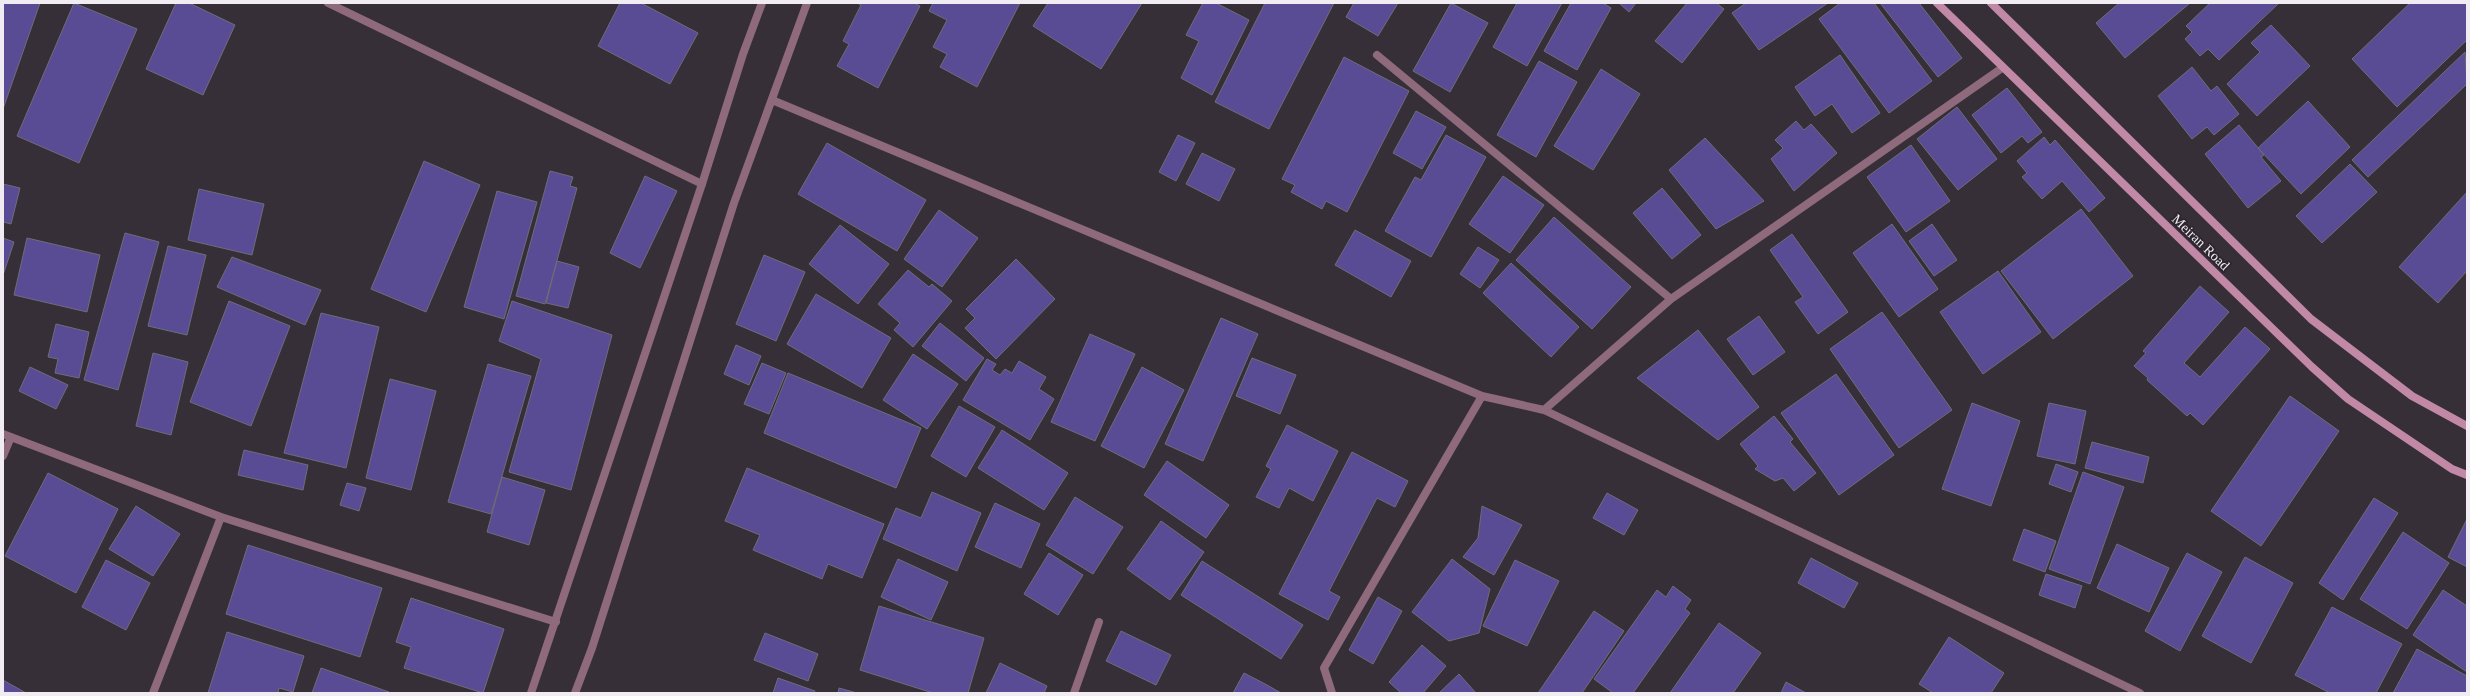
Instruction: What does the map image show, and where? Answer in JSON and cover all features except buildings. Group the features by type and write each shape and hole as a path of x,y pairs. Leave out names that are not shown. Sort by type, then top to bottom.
{"main road":[{"name":"Meiran Road","path":"1937,3 2002,68 2312,367 2348,399 2433,456 2467,475"},
{"name":"Meiran Road","path":"1991,3 2311,319 2412,396 2467,426"}],"street":[{"path":"328,3 702,184"},
{"path":"531,693 702,184 743,54 762,3"},
{"path":"575,693 592,648 734,203 807,3"},
{"path":"1377,55 1671,299"},
{"path":"1544,410 1671,299 2002,68"},
{"path":"772,100 1482,396 1544,410 2140,693"},
{"path":"1332,693 1324,668 1482,396"},
{"path":"3,434 222,517 556,622"},
{"path":"3,456 11,437"},
{"path":"153,693 222,517"},
{"path":"1074,693 1100,622"}]}
